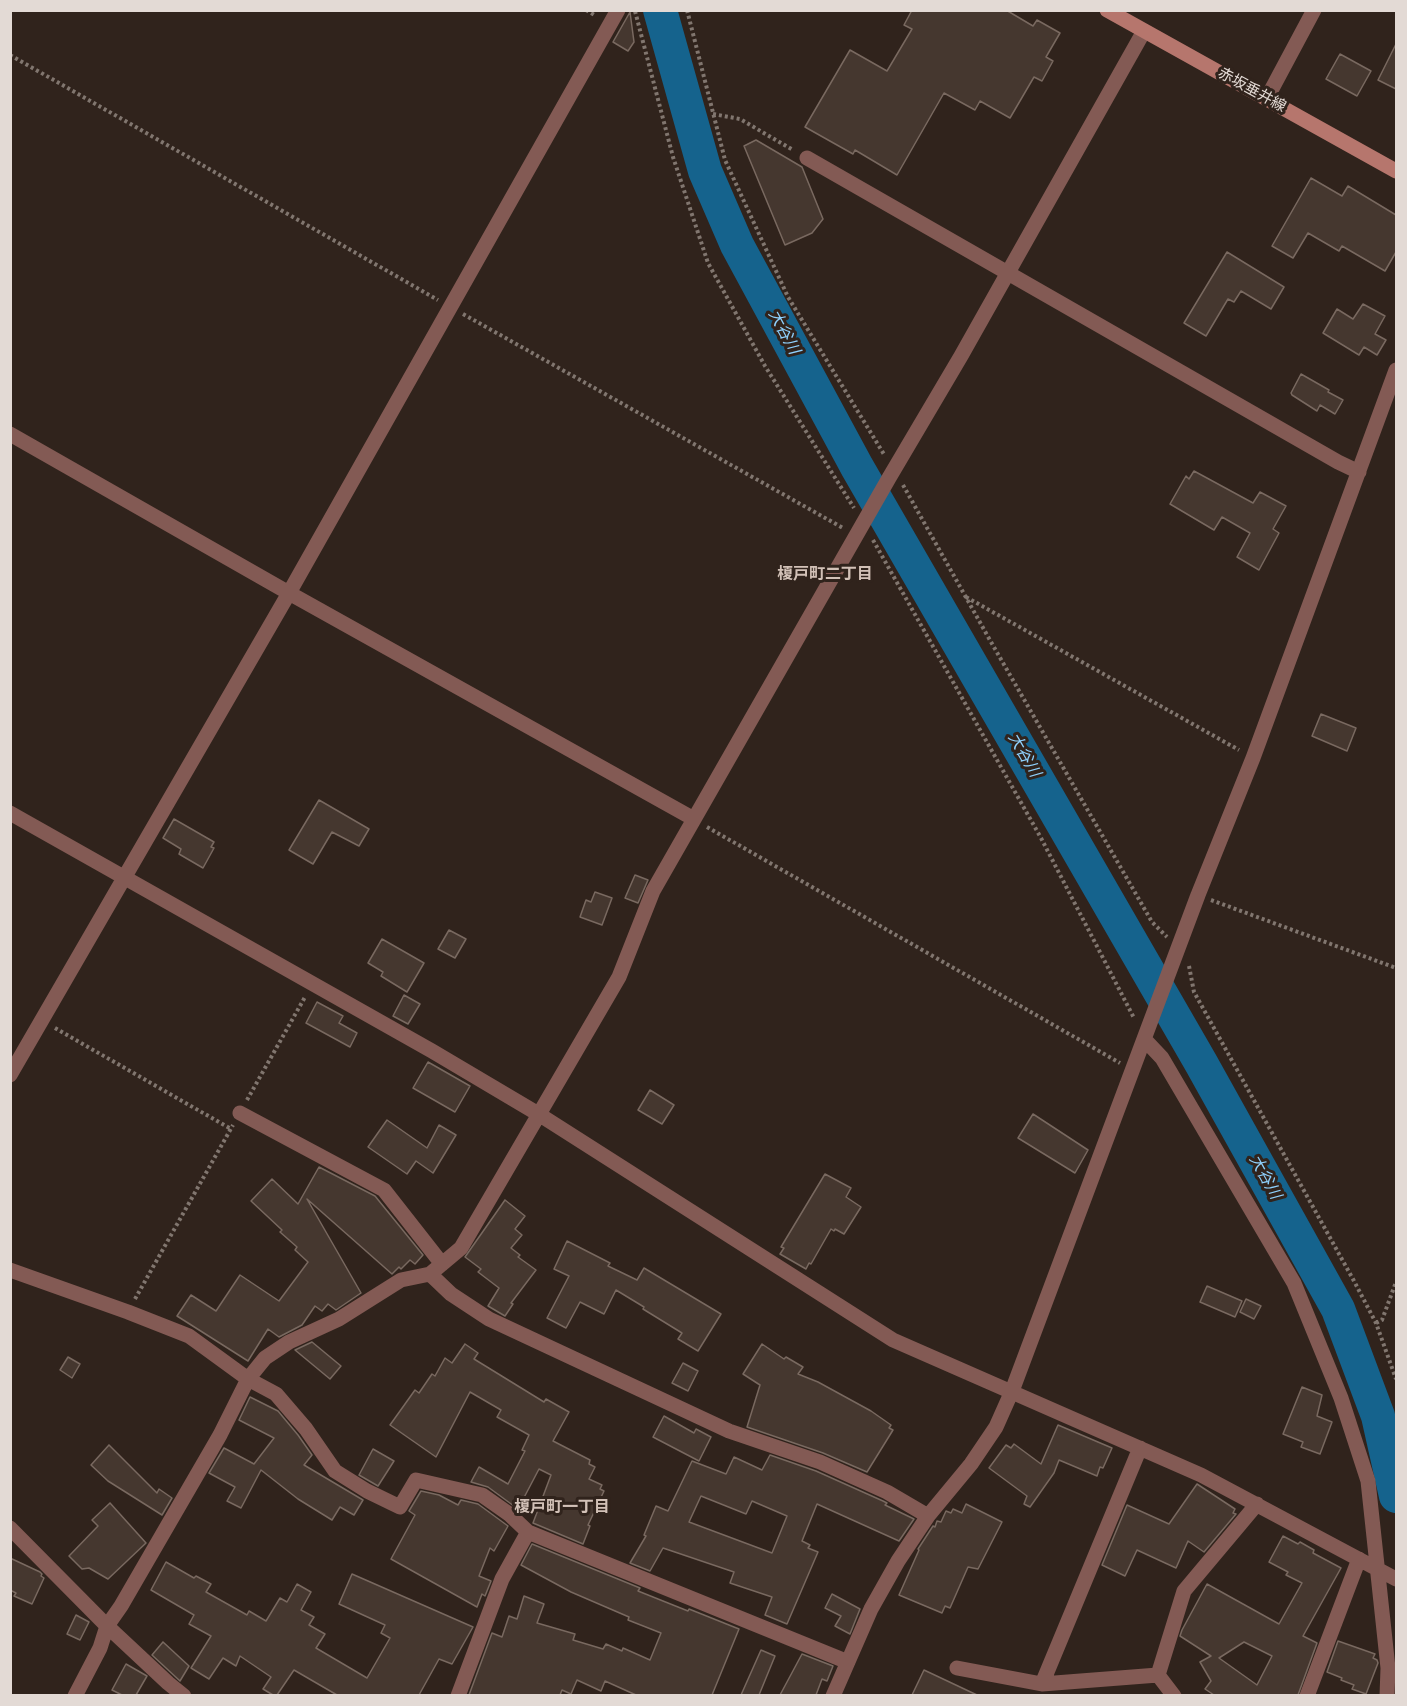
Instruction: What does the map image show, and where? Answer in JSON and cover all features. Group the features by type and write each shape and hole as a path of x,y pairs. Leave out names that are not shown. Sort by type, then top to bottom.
{"main road":[{"name":"赤坂垂井線","path":"1107,10 1396,171"}],"street":[{"path":"10,1075 289,593 618,10"},
{"path":"1267,98 1314,10"},
{"path":"75,1695 100,1648 107,1626 121,1606 220,1435 248,1379 265,1358 289,1342 339,1319 401,1280 436,1269 461,1248 619,977 653,891 1008,273 1144,30"},
{"path":"807,158 1359,472"},
{"path":"833,1695 871,1609 898,1561 928,1516 972,1464 996,1427 1012,1391 1198,896 1253,758 1396,370"},
{"path":"10,434 694,819"},
{"path":"10,813 432,1051 540,1115 893,1340 1201,1475 1387,1574"},
{"path":"1148,1034 1294,1283 1341,1398 1368,1481 1387,1574 1387,1695"},
{"path":"240,1113 384,1191 451,1294 489,1319 729,1431 820,1462 887,1492 928,1516"},
{"path":"10,1270 189,1336 248,1379 276,1394 306,1429 335,1471 366,1491 400,1508 416,1480 482,1495 509,1514 528,1532 848,1662"},
{"path":"1042,1684 1140,1448"},
{"path":"1158,1675 1184,1591 1257,1504"},
{"path":"10,1528 107,1626 184,1695"},
{"path":"458,1695 502,1579 528,1532"},
{"path":"1307,1695 1359,1559"},
{"path":"957,1668 1042,1684 1158,1675"},
{"path":"1158,1675 1174,1695"}],"path":[{"path":"687,10 725,160 788,297 965,597 1152,922 1177,954 1188,959 1194,992 1376,1323 1396,1379"},
{"path":"10,55 450,307 860,530"},
{"path":"713,114 740,119 807,158"},
{"path":"965,597 1253,758"},
{"path":"694,819 1134,1071"},
{"path":"1198,896 1396,968"},
{"path":"128,1312 312,983"},
{"path":"41,1021 231,1129"},
{"path":"1376,1323 1382,1320 1396,1282"}],"building":[{"path":"912,10 1006,10 1033,26 1037,20 1060,33 1046,57 1053,61 1042,81 1034,77 1010,118 980,101 975,110 944,93 897,175 855,150 853,154 805,127 850,50 887,71 912,29 904,25"},
{"path":"630,12 634,42 628,51 613,42"},
{"path":"1396,44 1396,89 1378,80"},
{"path":"1340,54 1371,71 1357,96 1326,79"},
{"path":"756,140 802,167 823,219 812,233 785,245 744,146"},
{"path":"1311,178 1342,196 1348,186 1396,215 1396,252 1385,271 1342,246 1339,251 1308,233 1293,258 1272,246"},
{"path":"1227,252 1284,287 1271,309 1241,291 1234,302 1228,299 1206,336 1184,323"},
{"path":"1363,304 1385,316 1375,334 1386,340 1377,355 1364,347 1359,355 1323,333 1337,309 1353,319"},
{"path":"1301,374 1343,400 1335,414 1320,405 1317,411 1292,395"},
{"path":"1194,471 1253,503 1260,492 1286,506 1273,529 1279,533 1259,570 1237,557 1250,533 1222,517 1214,530 1170,504 1186,476 1189,479"},
{"path":"1321,714 1356,728 1347,751 1312,736"},
{"path":"319,800 369,829 359,846 332,832 313,864 289,850"},
{"path":"174,819 214,842 211,847 214,848 203,868 179,854 181,849 163,838"},
{"path":"635,875 648,880 638,903 625,898"},
{"path":"595,892 612,898 602,925 580,917 586,900 591,902"},
{"path":"449,930 466,939 455,958 438,949"},
{"path":"382,939 424,963 407,992 381,976 383,972 368,963"},
{"path":"404,995 420,1004 408,1024 393,1016"},
{"path":"317,1002 343,1016 339,1023 357,1033 350,1047 306,1023"},
{"path":"428,1062 470,1086 455,1112 413,1088"},
{"path":"650,1090 674,1105 662,1124 638,1110"},
{"path":"1033,1114 1088,1150 1075,1173 1018,1138"},
{"path":"387,1120 427,1148 439,1125 456,1135 433,1173 416,1161 407,1174 368,1147"},
{"path":"319,1167 375,1196 423,1255 415,1264 410,1260 392,1274 307,1199 361,1293 336,1310 328,1304 322,1311 315,1306 302,1325 279,1337 268,1329 248,1361 177,1316 191,1295 216,1311 240,1275 279,1301 308,1262 295,1250 297,1247 280,1232 282,1230 251,1201 272,1179 298,1204"},
{"path":"825,1174 851,1188 846,1197 861,1207 844,1234 831,1229 806,1269 780,1254 784,1248 781,1247"},
{"path":"505,1200 525,1216 515,1229 522,1235 511,1248 520,1255 518,1257 536,1270 511,1303 513,1304 505,1316 488,1306 499,1288 478,1272 481,1269 465,1257"},
{"path":"567,1241 610,1263 608,1266 637,1280 644,1268 721,1314 698,1351 678,1339 682,1333 616,1290 604,1314 580,1302 566,1328 547,1318 569,1276 554,1269"},
{"path":"1207,1286 1242,1301 1235,1317 1200,1302"},
{"path":"1246,1299 1261,1306 1254,1319 1240,1312"},
{"path":"312,1342 341,1366 330,1379 295,1350"},
{"path":"465,1344 478,1353 474,1359 544,1402 546,1399 569,1412 553,1441 590,1460 589,1464 595,1467 589,1479 602,1485 600,1489 604,1491 588,1525 590,1526 583,1544 533,1523 551,1475 539,1469 518,1509 488,1487 471,1482 479,1467 508,1484 525,1451 522,1450 529,1435 497,1417 501,1410 470,1392 436,1457 390,1425 415,1390 419,1393 432,1374 435,1376 445,1358 452,1363"},
{"path":"762,1344 784,1359 786,1357 803,1367 798,1374 818,1382 871,1411 891,1425 889,1428 893,1430 867,1472 823,1453 747,1427 760,1385 743,1374"},
{"path":"68,1357 80,1364 72,1378 60,1370"},
{"path":"683,1363 698,1371 688,1391 672,1383"},
{"path":"1302,1387 1322,1395 1317,1416 1332,1422 1320,1454 1301,1447 1303,1442 1283,1434"},
{"path":"250,1397 278,1411 298,1435 312,1455 304,1465 363,1500 354,1515 340,1507 332,1520 298,1499 261,1470 241,1508 227,1501 235,1487 209,1473 224,1448 254,1464 274,1438 239,1420"},
{"path":"664,1416 694,1433 696,1429 711,1437 699,1461 653,1437"},
{"path":"1058,1425 1112,1448 1097,1476 1059,1460 1054,1473 1030,1507 1024,1504 1027,1496 989,1468 1006,1445 1011,1448 1014,1444 1041,1464"},
{"path":"109,1445 157,1493 159,1489 172,1498 162,1515 108,1481 91,1465"},
{"path":"373,1449 394,1461 378,1486 359,1475"},
{"path":"770,1455 816,1471 883,1501 887,1503 885,1505 914,1519 899,1541 817,1504 802,1541 810,1545 808,1548 818,1552 787,1624 765,1615 772,1597 730,1583 734,1572 663,1548 650,1571 630,1563 646,1536 644,1535 656,1506 668,1511 692,1461 726,1474 734,1457 762,1470","holes":["701,1496 746,1514 752,1501 787,1516 772,1553 689,1522"]},
{"path":"1197,1484 1235,1509 1233,1513 1236,1514 1204,1552 1188,1541 1176,1568 1137,1550 1125,1576 1102,1565 1127,1505 1169,1524"},
{"path":"421,1491 439,1495 458,1505 461,1500 478,1504 508,1526 494,1551 490,1548 479,1576 491,1581 485,1596 482,1594 477,1607 391,1559 415,1515 409,1511"},
{"path":"110,1503 146,1543 108,1579 89,1568 82,1569 69,1556 98,1526 92,1520"},
{"path":"966,1504 1002,1522 978,1569 968,1567 950,1608 945,1606 942,1613 899,1595 918,1549 933,1526 935,1527 937,1521 941,1522 946,1511 951,1513 953,1509 962,1513"},
{"path":"1283,1536 1298,1544 1300,1542 1314,1550 1313,1553 1341,1568 1303,1636 1317,1643 1298,1695 1214,1695 1205,1689 1211,1681 1200,1662 1211,1656 1180,1636 1182,1630 1207,1584 1279,1624 1302,1583 1286,1575 1288,1572 1269,1562","holes":["1244,1642 1272,1656 1257,1685 1219,1658"]},
{"path":"532,1544 640,1588 638,1591 739,1629 712,1695 636,1695 605,1681 601,1691 577,1680 571,1694 562,1690 560,1695 469,1695 492,1633 502,1637 509,1616 517,1619 524,1596 544,1604 537,1623 575,1634 573,1640 603,1649 606,1644 622,1651 623,1648 650,1660 661,1633 628,1620 629,1617 571,1592 521,1565"},
{"path":"10,1558 40,1572 44,1578 32,1604 14,1596 16,1593 10,1590"},
{"path":"166,1562 194,1578 196,1576 211,1584 206,1592 247,1615 249,1611 266,1621 280,1598 287,1602 297,1584 311,1592 301,1610 314,1617 309,1625 325,1634 316,1648 367,1678 390,1638 381,1633 385,1625 339,1604 352,1574 473,1627 452,1664 439,1659 419,1695 337,1695 294,1670 277,1695 273,1695 263,1689 271,1677 240,1656 236,1666 223,1658 209,1679 191,1668 211,1636 189,1624 194,1615 151,1590"},
{"path":"832,1594 860,1609 850,1634 835,1626 841,1616 825,1608"},
{"path":"76,1615 89,1622 80,1640 67,1634"},
{"path":"1338,1641 1375,1654 1373,1658 1378,1663 1366,1694 1352,1689 1354,1685 1327,1672"},
{"path":"163,1642 189,1666 180,1681 152,1655"},
{"path":"761,1650 775,1656 759,1695 741,1695"},
{"path":"802,1654 833,1666 827,1681 822,1679 816,1695 780,1695"},
{"path":"126,1664 147,1676 136,1695 122,1695 112,1690"},
{"path":"924,1670 977,1695 912,1695"}],"waterway":[{"name":"大谷川","path":"660,10 705,171 737,245 857,467 1201,1063 1338,1309 1378,1416 1396,1496"}],"district":[{"name":"榎戸町二丁目","path":"825,574"},
{"name":"榎戸町一丁目","path":"562,1507"}]}
